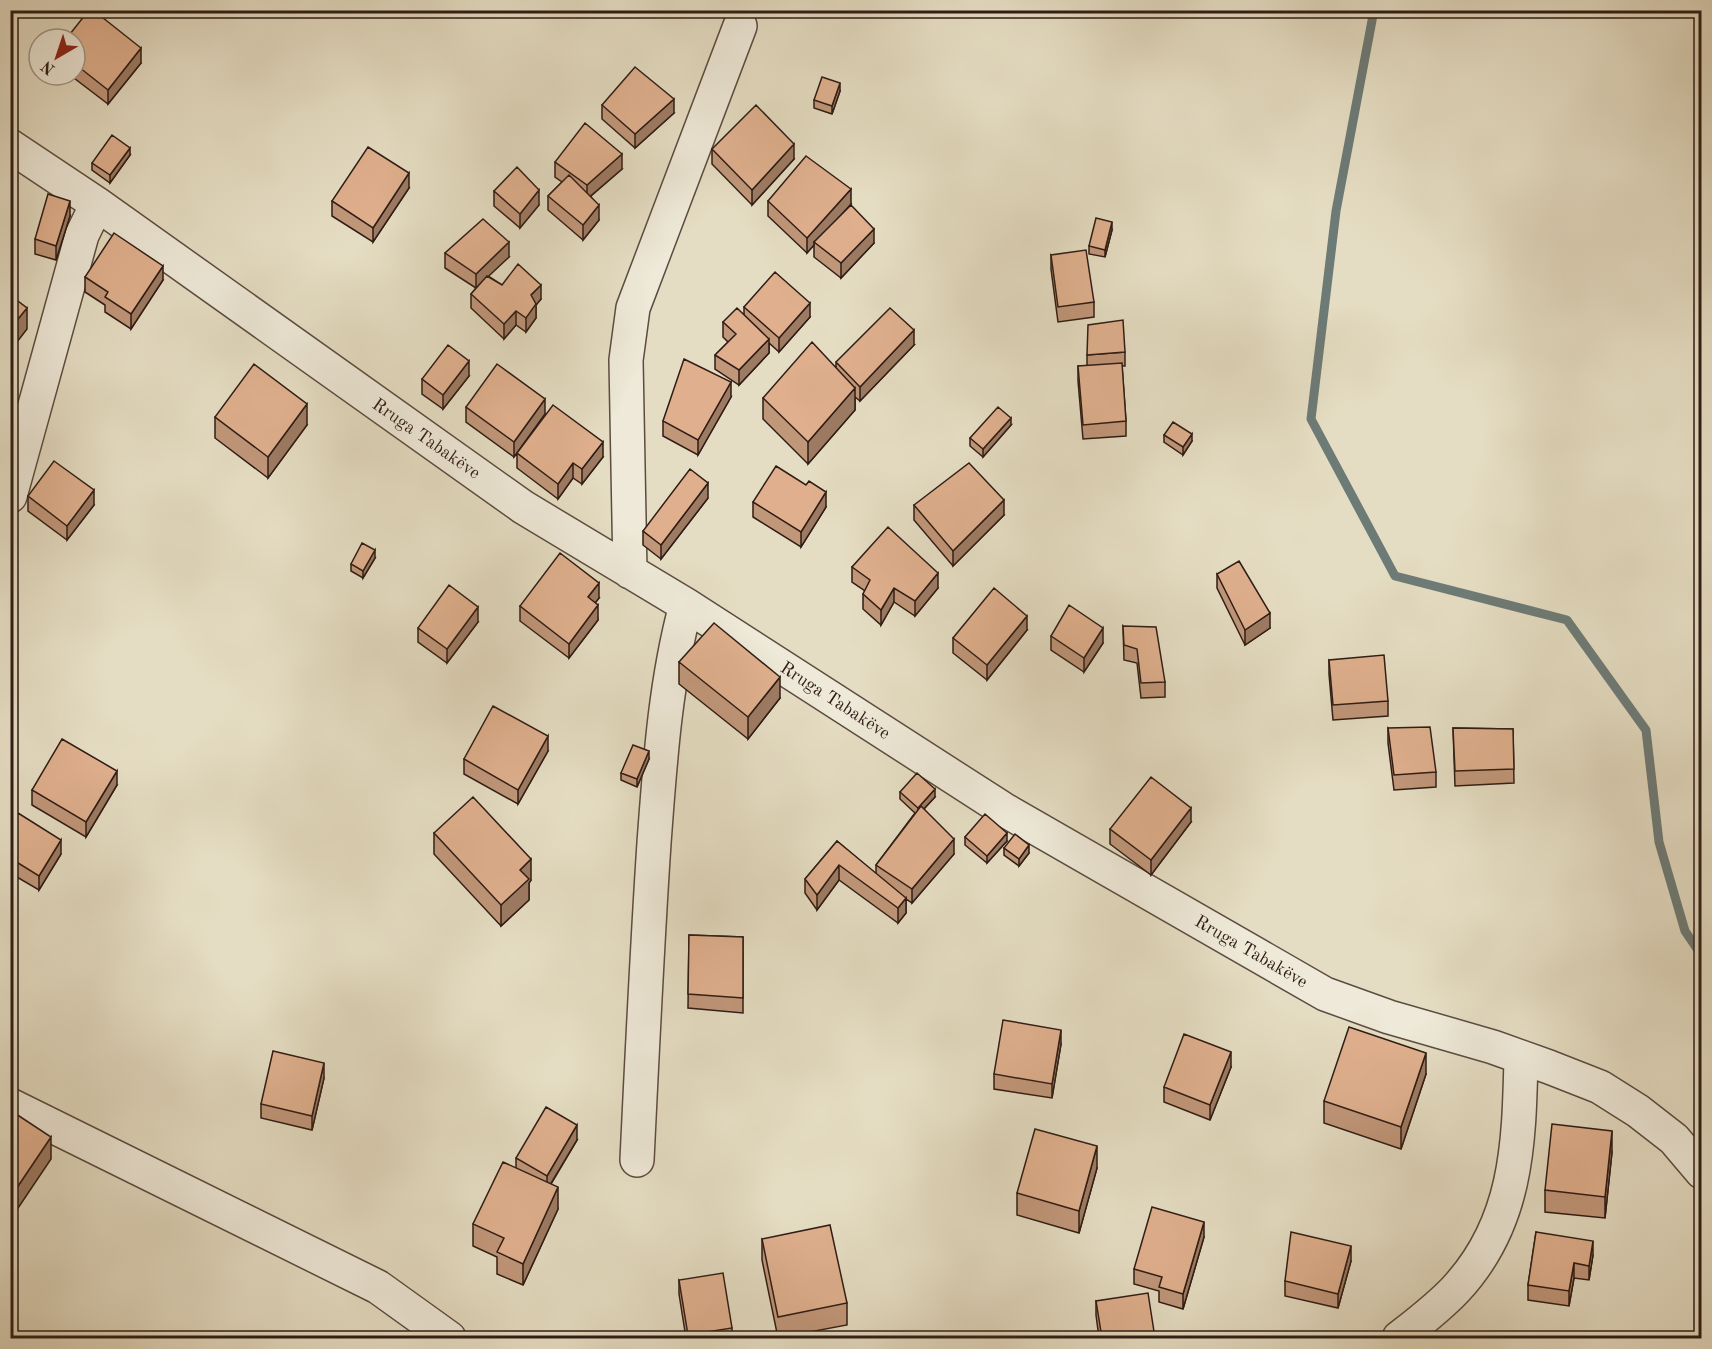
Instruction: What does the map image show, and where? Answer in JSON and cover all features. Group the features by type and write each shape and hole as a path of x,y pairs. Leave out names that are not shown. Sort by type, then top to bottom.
{"street":[{"path":"630,572 626,360 633,308 740,26"},
{"name":"Rruga Tabakëve","path":"10,146 97,204 523,507 686,605 1003,809 1325,994 1389,1017 1521,1057 1600,1087 1638,1111 1674,1139 1701,1172"},
{"path":"10,496 82,235 97,204"},
{"path":"637,1160 649,918 663,726 676,641 686,605"},
{"path":"1399,1338 1455,1289 1477,1262 1495,1230 1507,1200 1516,1157 1521,1057"},
{"path":"10,1105 378,1287 449,1338"}],"building":[{"path":"89,10 93,10 141,48 108,90 87,73 87,27 76,27"},
{"path":"635,67 674,99 635,134 602,105"},
{"path":"822,77 840,83 832,106 814,100"},
{"path":"756,105 794,144 752,190 712,149"},
{"path":"585,123 622,154 587,185 555,162"},
{"path":"112,135 130,148 110,175 92,163"},
{"path":"368,147 409,173 373,228 332,201"},
{"path":"806,156 851,189 807,238 768,201"},
{"path":"517,167 539,190 520,214 494,191"},
{"path":"569,175 599,205 583,225 548,196"},
{"path":"10,179 17,184 10,191"},
{"path":"48,194 70,201 56,246 35,239"},
{"path":"851,205 874,229 841,263 814,242"},
{"path":"1096,218 1112,222 1105,250 1089,246"},
{"path":"483,219 509,242 476,274 445,253"},
{"path":"114,233 163,266 131,314 105,297 108,292 85,277"},
{"path":"1086,250 1094,302 1058,307 1051,255"},
{"path":"518,264 541,285 531,295 536,304 526,318 516,311 504,324 471,294 487,276 502,285"},
{"path":"775,272 810,303 779,338 744,307"},
{"path":"10,295 27,308 10,329"},
{"path":"737,308 769,339 739,370 715,355 736,334 723,322"},
{"path":"890,308 914,330 860,387 836,362"},
{"path":"1123,320 1125,352 1087,355 1088,325"},
{"path":"812,342 855,388 808,442 763,398"},
{"path":"448,345 469,361 443,395 422,379"},
{"path":"684,359 731,382 698,440 663,421"},
{"path":"1122,363 1126,421 1083,425 1078,366"},
{"path":"254,364 307,404 268,457 215,417"},
{"path":"497,364 545,399 514,442 466,407"},
{"path":"553,405 603,442 582,469 573,463 558,484 517,453"},
{"path":"998,407 1011,418 983,449 970,438"},
{"path":"1173,422 1192,434 1183,447 1164,435"},
{"path":"54,461 94,490 67,526 28,496"},
{"path":"969,463 1004,500 953,551 914,505"},
{"path":"776,466 806,485 809,481 826,492 801,532 753,502"},
{"path":"690,469 708,483 661,545 643,531"},
{"path":"888,527 938,573 915,601 894,588 881,610 863,594 870,580 852,567"},
{"path":"362,543 375,550 363,571 351,564"},
{"path":"560,553 599,583 588,597 598,605 569,644 520,606"},
{"path":"1239,561 1270,613 1245,630 1217,574"},
{"path":"449,585 478,607 447,649 418,628"},
{"path":"994,588 1027,616 987,665 953,638"},
{"path":"1069,605 1103,628 1084,658 1051,636"},
{"path":"714,623 780,677 748,717 679,662"},
{"path":"1123,626 1156,627 1165,682 1141,683 1137,649 1124,645"},
{"path":"1384,655 1388,701 1333,705 1329,660"},
{"path":"493,706 548,736 518,790 464,759"},
{"path":"1430,727 1436,772 1394,775 1388,728"},
{"path":"1453,728 1513,729 1514,769 1455,771"},
{"path":"62,739 117,771 86,822 32,790"},
{"path":"633,745 649,751 637,779 621,773"},
{"path":"917,773 935,789 918,808 900,792"},
{"path":"1151,777 1191,808 1151,860 1110,829"},
{"path":"473,797 531,859 520,870 529,879 501,905 434,833"},
{"path":"921,806 954,839 912,889 876,865"},
{"path":"18,813 61,840 39,876 10,858 10,825"},
{"path":"985,814 1007,833 987,856 965,837"},
{"path":"1015,834 1029,845 1019,859 1004,848"},
{"path":"837,841 906,898 898,908 839,865 817,895 805,879"},
{"path":"689,935 743,937 743,998 688,994"},
{"path":"1003,1020 1061,1030 1052,1084 994,1074"},
{"path":"1349,1027 1426,1053 1401,1127 1324,1101"},
{"path":"1184,1034 1231,1052 1210,1105 1164,1087"},
{"path":"273,1051 324,1063 312,1116 261,1104"},
{"path":"546,1107 577,1125 547,1176 516,1158"},
{"path":"10,1110 51,1137 10,1198"},
{"path":"1552,1124 1612,1131 1605,1197 1545,1190"},
{"path":"1035,1129 1097,1146 1079,1211 1017,1193"},
{"path":"503,1162 558,1187 523,1264 497,1252 504,1238 473,1224"},
{"path":"1152,1207 1204,1222 1183,1294 1159,1287 1162,1277 1134,1269"},
{"path":"830,1225 847,1303 778,1317 762,1239"},
{"path":"1291,1232 1351,1246 1338,1294 1285,1281"},
{"path":"1536,1232 1593,1241 1589,1266 1574,1263 1569,1291 1528,1285"},
{"path":"723,1273 732,1328 688,1335 679,1280"},
{"path":"1148,1293 1155,1338 1102,1338 1096,1301"},
{"path":"1513,1335 1558,1337 1558,1338 1513,1338"}],"waterway":[{"path":"1374,10 1336,211 1311,419 1395,576 1567,620 1646,730 1659,842 1685,931 1702,956"}]}
